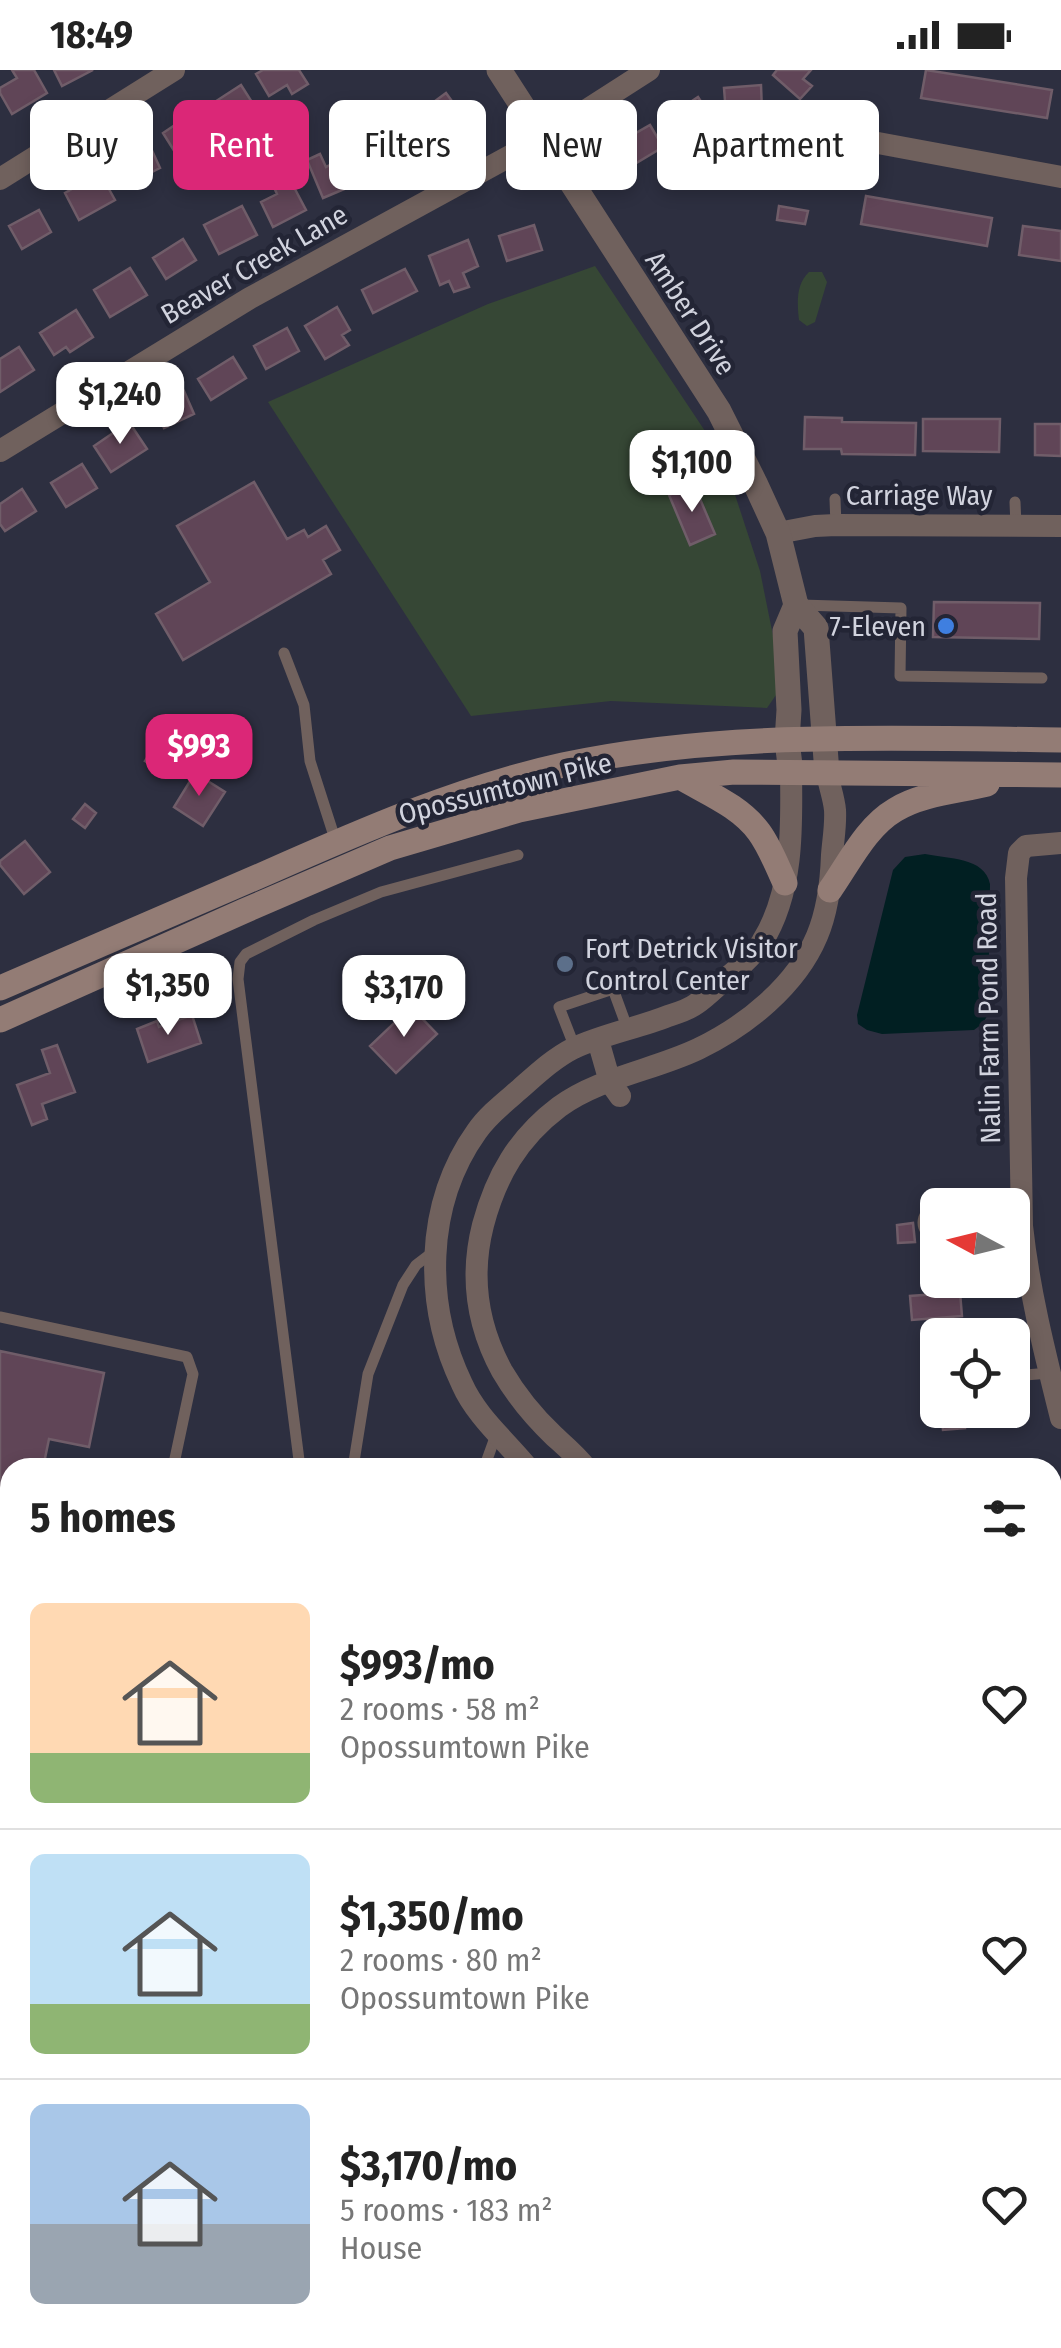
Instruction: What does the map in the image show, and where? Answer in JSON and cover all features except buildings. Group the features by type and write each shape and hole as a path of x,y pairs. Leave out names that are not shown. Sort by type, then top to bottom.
{"main road":[{"name":"Opossumtown Pike","path":"0,988 336,842 472,789 561,766 716,745 824,738 1061,740"},
{"name":"Opossumtown Pike","path":"0,1020 390,848 519,810 680,778 734,772 1061,775"},
{"path":"830,890 867,836 898,808 1031,774"},
{"path":"680,778 749,820 762,835 784,882"}],"street":[{"path":"0,179 174,70"},
{"name":"Amber Drive","path":"499,70 518,100"},
{"name":"Beaver Creek Lane","path":"602,100 649,70"},
{"path":"879,143 1061,177"},
{"name":"Beaver Creek Lane","path":"0,451 250,298 506,158"},
{"name":"Amber Drive","path":"576,190 719,412 778,533 796,605 816,628 827,773"},
{"name":"Carriage Way","path":"778,533 836,524 1061,526"},
{"name":"Amber Drive","path":"791,772 785,631 796,605"},
{"path":"519,1458 463,1387 438,1315 435,1250 444,1203 459,1161 477,1130 543,1068 575,1048 694,1006 762,943 784,882 792,827 791,772"},
{"path":"576,1458 526,1406 486,1338 478,1308 476,1266 490,1196 522,1140 563,1104 615,1089 699,1049 754,1014 796,971 816,938 830,890 835,809 827,773"},
{"name":"Nalin Farm Pond Road","path":"1017,1188 1019,853 1026,846 1061,842"},
{"path":"598,1040 615,1089"},
{"name":"Nalin Farm Pond Road","path":"1030,1285 1061,1418"}],"lane":[{"path":"836,498 836,524"},
{"path":"1015,502 1016,526"},
{"path":"796,605 902,608 900,676 1042,678"},
{"path":"284,652 304,706 310,761 336,842"},
{"path":"299,1458 238,979 240,962 246,954 380,892 518,855"},
{"path":"575,1048 559,1007 613,989 628,1030"},
{"path":"355,1458 368,1374 404,1285 416,1265 435,1250"},
{"path":"0,1317 187,1356 193,1374 176,1458"},
{"path":"1030,1375 1050,1373"},
{"path":"488,1458 497,1432"}],"shaded area":[{"path":"595,266 723,458 760,571 783,685 767,708 611,701 471,716 268,402 488,304"},
{"path":"809,272 822,272 827,282 815,322 807,326 799,320 798,301"},
{"path":"925,854 973,864 987,875 988,1015 974,1030 882,1034 867,1030 858,1024 857,1015 893,870 905,857"}],"place":[{"name":"7-Eleven","path":"946,626"},
{"name":"Fort Detrick Visitor Control Center","path":"565,964"}]}
